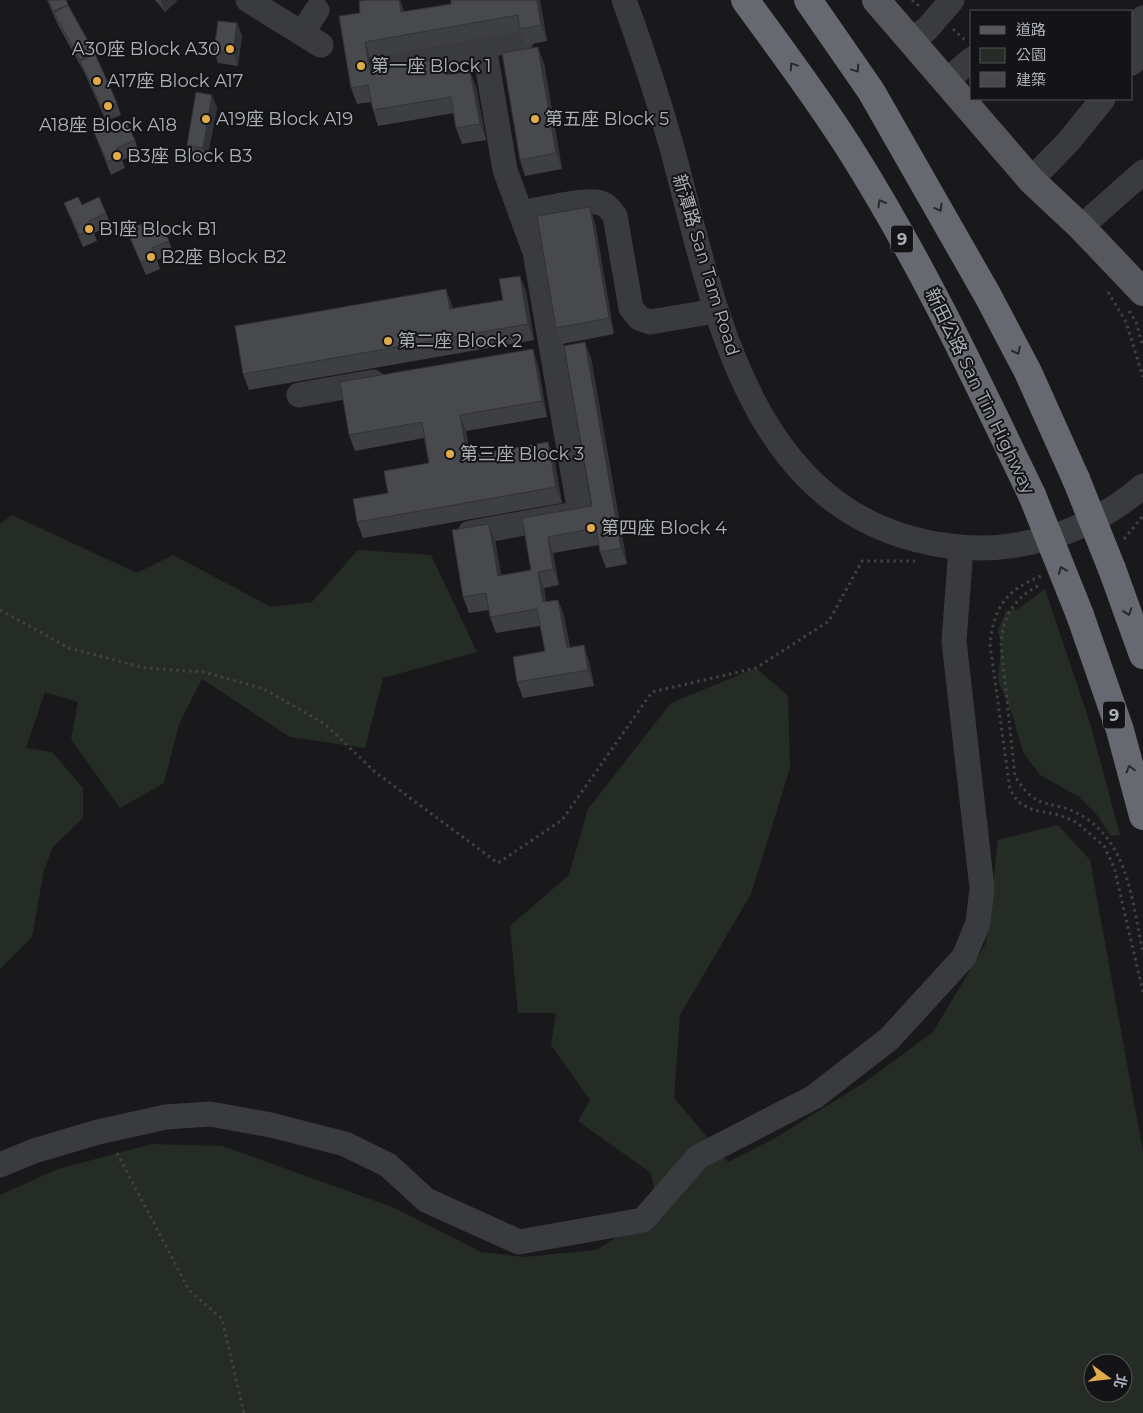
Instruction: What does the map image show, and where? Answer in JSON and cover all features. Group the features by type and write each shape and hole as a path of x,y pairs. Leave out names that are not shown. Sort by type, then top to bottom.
{"highway":[{"name":"新田公路 San Tin Highway","path":"745,0 783,51 853,154 928,286 976,379 1032,495 1080,615 1120,730 1143,816"},
{"path":"808,0 871,91 988,296 1028,372 1076,479 1112,569 1143,656"}],"main road":[{"path":"876,0 1031,180 1081,227 1135,300"}],"street":[{"path":"248,0 312,39 317,10"},
{"name":"新潭路 San Tam Road","path":"624,0 658,100 716,310 742,379 758,411 782,448 812,482 839,505 873,523 918,540 961,548 1015,545 1063,533 1110,511 1143,486"},
{"path":"910,40 926,30 952,0"},
{"path":"1133,30 1143,18"},
{"path":"387,63 522,40"},
{"path":"470,533 580,513 543,352 535,252 506,170 484,46"},
{"path":"1133,62 1143,50"},
{"path":"945,82 970,61"},
{"path":"1068,142 1065,130 1080,100"},
{"path":"1031,180 1068,142 1102,100"},
{"path":"1081,227 1143,172"},
{"path":"521,213 586,202 600,202 615,216 631,308 639,318 650,322 716,310"},
{"path":"299,395 397,378"},
{"path":"0,1164 34,1151 98,1132 166,1117 210,1114 271,1125 345,1144 388,1165 426,1200 519,1242 643,1220 698,1157 814,1097 888,1039 950,974 964,957 973,940 978,923 982,888 954,641 961,548"}],"path":[{"path":"1105,288 1126,322 1143,377"},
{"path":"1135,300 1136,322 1143,347"},
{"path":"1121,541 1143,516"},
{"path":"0,610 69,648 145,668 204,672 264,689 325,724 375,772 498,863 562,820 652,692 756,668 828,621 862,561 920,561"},
{"path":"1044,574 1010,592 992,621 990,644 1010,790 1018,802 1033,810 1076,822 1104,846 1114,867 1143,992"},
{"path":"1038,586 1016,602 1002,628 1000,644 1015,776 1023,790 1036,801 1084,816 1106,835 1120,860 1143,953"},
{"path":"117,1153 189,1290 222,1319 244,1413"}],"green space":[{"path":"12,515 137,573 173,555 271,607 312,602 358,550 431,555 477,652 383,678 365,748 290,737 202,679 179,724 164,783 120,808 71,739 78,702 45,692 26,748 52,752 83,788 83,818 53,847 44,870 32,937 0,969 0,524"},
{"path":"1045,589 1090,723 1120,835 1111,836 1098,816 1079,797 1040,775 1023,752 1011,711 998,680 1001,645 998,630 1006,611 1018,609"},
{"path":"756,668 788,696 790,768 751,894 680,1015 674,1098 728,1162 775,1138 865,1082 933,1032 986,943 998,840 1058,825 1090,860 1143,1152 1143,1413 0,1413 0,1195 58,1169 152,1144 223,1146 395,1208 481,1252 524,1257 596,1250 658,1212 651,1173 578,1121 590,1100 551,1045 556,1013 518,1013 510,926 569,875 588,809 671,703"}],"building":[{"path":"48,0 66,0 68,5 53,11"},
{"path":"399,0 401,12 451,4 451,0 537,0 541,25 520,29 518,15 365,42 370,71 444,58 447,75 470,71 480,124 456,128 451,97 373,110 368,85 351,88 339,16 360,13 359,1"},
{"path":"68,5 94,52 80,60 54,13"},
{"path":"218,21 237,23 233,53 214,51"},
{"name":"第五座 Block 5","path":"538,47 556,153 520,160 502,53"},
{"path":"95,54 117,103 102,109 80,61"},
{"path":"196,92 212,95 203,148 187,145"},
{"path":"107,124 110,132 127,124 135,140 117,148 121,156 107,162 93,130"},
{"path":"78,197 82,205 99,197 106,213 89,221 93,229 79,235 64,203"},
{"path":"590,207 609,318 556,328 537,216"},
{"path":"141,224 145,232 162,225 169,241 152,248 155,257 141,263 127,231"},
{"name":"第二座 Block 2","path":"520,276 528,324 243,374 235,326 446,289 450,309 503,300 499,279"},
{"name":"第四座 Block 4","path":"585,342 621,548 600,552 596,528 548,537 553,569 538,572 543,602 558,600 567,648 584,645 588,670 517,682 513,657 545,651 537,609 490,617 486,593 463,597 452,530 489,524 498,576 531,570 522,518 592,506 564,346"},
{"name":"第三座 Block 3","path":"533,349 542,401 460,415 467,456 548,442 556,487 357,522 353,499 388,493 384,471 429,463 422,422 349,435 340,382"}],"place":[{"name":"A30座 Block A30","path":"230,49"},
{"name":"第一座 Block 1","path":"361,66"},
{"name":"A17座 Block A17","path":"97,81"},
{"name":"A18座 Block A18","path":"108,106"},
{"name":"A19座 Block A19","path":"206,119"},
{"name":"第五座 Block 5","path":"535,119"},
{"name":"B3座 Block B3","path":"117,156"},
{"name":"B1座 Block B1","path":"89,229"},
{"name":"B2座 Block B2","path":"151,257"},
{"name":"第二座 Block 2","path":"388,341"},
{"name":"第三座 Block 3","path":"450,454"},
{"name":"第四座 Block 4","path":"591,528"}]}
